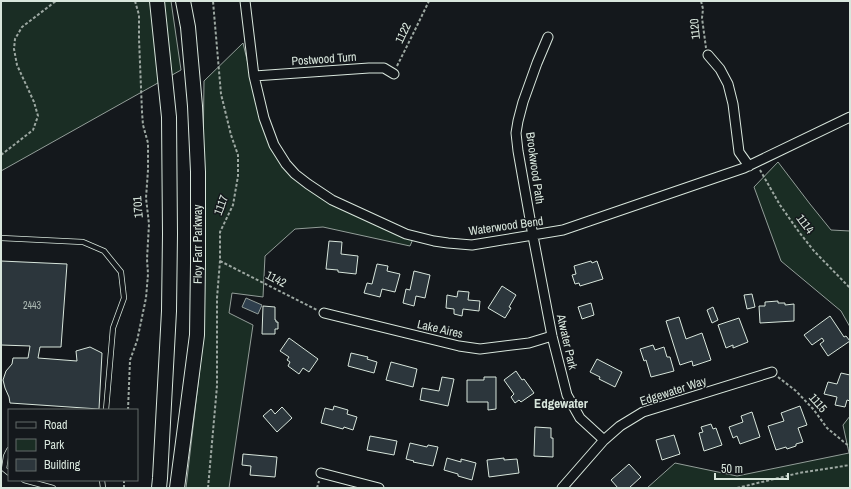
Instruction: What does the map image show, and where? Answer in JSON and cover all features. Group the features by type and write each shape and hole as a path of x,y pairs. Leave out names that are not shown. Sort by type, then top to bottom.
{"main road":[{"path":"157,1 169,117 170,234 169,311 159,488"},
{"name":"Floy Farr Parkway","path":"178,488 197,335 198,263 198,172 195,106 188,27 183,1"}],"street":[{"name":"Waterwood Bend","path":"245,1 254,76 264,118 274,145 286,164 295,174 308,184 345,207 406,234 434,241 472,245 563,230 752,164 850,117"},
{"name":"Brookwood Path","path":"533,236 516,133 523,102 548,37"},
{"path":"708,55 720,69 728,84 733,104 739,152 752,164"},
{"name":"Postwood Turn","path":"254,76 369,68 384,68 394,74"},
{"name":"Atwater Park","path":"533,236 552,336 567,395 580,418 604,440"},
{"name":"Lake Aires","path":"324,313 459,346 480,349 529,342 552,336"},
{"name":"Edgewater Way","path":"562,488 604,440 620,426 643,412 772,372"},
{"path":"321,473 379,488"}],"lane":[{"path":"1,238 83,242 104,251 121,272 124,298 113,328 106,409"},
{"path":"8,452 3,461 4,469 8,472"},
{"path":"28,481 53,488"}],"path":[{"path":"1,155 33,130 38,116 34,102 17,65 14,49 15,39 22,27 56,1"},
{"name":"1701","path":"128,409 130,360 137,341 146,298 149,224 146,198 148,144 143,125 139,15 135,1"},
{"name":"1117","path":"208,488 217,386 217,298 220,261 220,232 233,205 238,176 238,155 231,135 221,94 213,1"},
{"name":"1122","path":"394,74 429,1"},
{"path":"694,1 702,1"},
{"name":"1120","path":"702,1 702,18 708,55"},
{"name":"1114","path":"752,164 814,252 850,288"},
{"name":"1142","path":"220,261 324,313"},
{"name":"1115","path":"772,372 796,391 814,410 827,428 850,447"},
{"path":"737,488 799,473 850,465"}],"green space":[{"path":"1,1 171,1 181,70 1,171"},
{"path":"243,43 263,126 284,166 333,204 413,239 410,246 323,227 295,229 265,256 263,297 232,293 229,313 253,325 229,488 186,488 203,341 204,81"},
{"path":"778,162 831,230 850,231 850,327 841,311 781,261 754,187"},
{"path":"850,416 850,488 647,488 675,463 737,476 849,453 843,425"}],"water":[{"path":"246,298 262,305 258,314 242,307"}],"building":[{"path":"329,241 342,242 341,254 358,256 356,274 326,269"},
{"path":"1,261 67,264 61,347 40,347 38,358 77,361 76,351 90,347 102,353 99,409 10,403 3,380 6,371 12,364 13,358 28,358 30,346 1,345"},
{"path":"591,261 592,263 597,261 603,279 580,286 579,283 575,284 572,275 576,274 574,266"},
{"path":"377,264 388,266 387,271 400,274 395,292 382,289 380,297 364,293 367,283 372,284"},
{"path":"414,271 430,275 425,298 416,296 414,306 403,303 406,289 410,290"},
{"path":"502,286 516,295 505,318 488,308"},
{"path":"458,291 469,292 468,300 480,301 479,311 463,309 462,316 454,314 454,309 446,308 447,295 457,297"},
{"path":"752,294 755,307 747,309 744,295"},
{"path":"778,301 778,303 785,303 785,305 794,304 794,321 760,323 759,306 765,306 765,302"},
{"path":"591,303 594,315 582,319 578,307"},
{"path":"263,306 275,307 275,320 278,322 278,329 275,329 275,334 262,334"},
{"path":"713,307 718,320 712,323 707,310"},
{"path":"830,316 844,337 846,336 850,341 828,356 820,344 824,341 822,338 812,345 804,335"},
{"path":"679,317 686,339 702,333 711,360 693,366 692,361 680,365 666,321"},
{"path":"739,318 748,342 733,348 733,345 726,348 718,325"},
{"path":"289,338 318,359 309,372 303,368 299,374 288,366 290,362 287,360 289,357 280,351"},
{"path":"653,345 655,350 664,347 667,357 670,357 674,371 651,377 646,360 644,361 640,349"},
{"path":"351,353 368,357 367,359 377,362 374,373 348,366"},
{"path":"597,359 622,372 615,387 599,379 600,377 590,372"},
{"path":"391,362 417,369 413,387 386,380"},
{"path":"516,371 534,393 521,402 519,400 515,403 511,397 514,394 504,380"},
{"path":"841,373 850,375 850,401 847,400 845,407 835,405 837,397 824,394 828,382 837,384"},
{"path":"442,377 454,379 448,406 420,400 422,388 439,391"},
{"path":"484,377 496,377 496,409 488,410 488,402 467,402 467,380 484,380"},
{"path":"334,406 348,410 347,414 357,417 353,430 321,423 325,408 333,410"},
{"path":"800,406 807,425 798,428 803,442 787,449 786,447 776,450 768,426 784,421 781,413"},
{"path":"282,407 292,418 277,432 263,416 271,409 275,414"},
{"path":"752,412 760,437 740,444 737,436 733,438 729,427 743,422 741,416"},
{"path":"711,424 713,429 716,428 722,445 704,451 699,433 703,432 701,427"},
{"path":"535,427 551,428 551,438 553,438 553,457 534,456"},
{"path":"674,435 680,454 662,460 656,440"},
{"path":"370,436 397,441 394,455 367,450"},
{"path":"410,443 427,447 428,445 438,447 433,466 406,459"},
{"path":"243,454 277,457 275,477 250,475 251,466 242,465"},
{"path":"447,458 461,462 461,459 476,463 472,480 444,470"},
{"path":"504,458 504,460 517,459 519,473 489,477 487,460"},
{"path":"629,464 641,477 629,488 618,488 611,480"}],"district":[{"name":"Edgewater","path":"561,403"}]}
